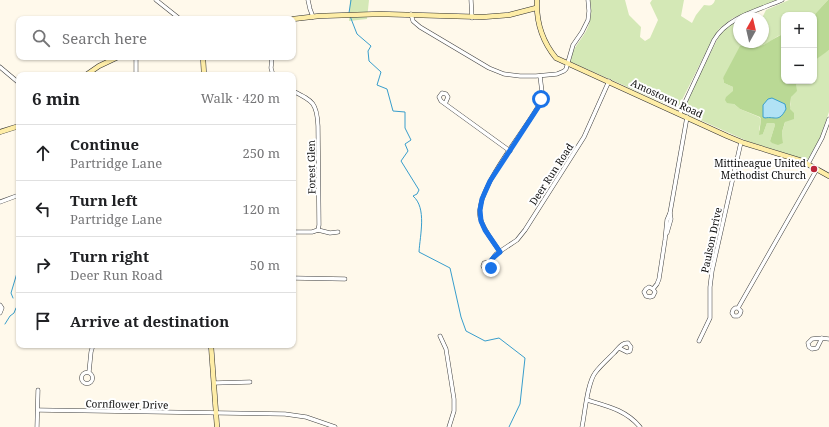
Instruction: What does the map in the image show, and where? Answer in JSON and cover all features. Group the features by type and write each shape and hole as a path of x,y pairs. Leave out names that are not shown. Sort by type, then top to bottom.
{"main road":[{"name":"Amostown Road","path":"537,0 536,8 539,26 547,48 556,58 741,142 808,164 829,176"},
{"path":"296,19 350,15 411,14 472,18 502,16 536,8"},
{"path":"90,72 110,60"},
{"path":"203,60 204,72"},
{"path":"0,132 16,127"},
{"path":"211,348 217,427"}],"street":[{"path":"156,0 176,16"},
{"path":"308,0 313,17"},
{"path":"471,0 472,18"},
{"path":"411,14 413,21 420,27 492,70 514,76 540,76 562,72 566,69 573,45 582,34 588,20 588,0"},
{"path":"680,113 714,40 721,29 735,19 782,0"},
{"path":"136,60 136,72"},
{"path":"272,60 272,72"},
{"path":"0,67 16,80"},
{"path":"500,252 483,225 480,218 480,206 487,187 540,103 542,92 540,76"},
{"name":"Deer Run Road","path":"490,262 500,252 513,244 522,234 584,137 609,81"},
{"name":"Forest Glen","path":"296,93 312,102 317,110 318,230"},
{"path":"445,104 510,151"},
{"path":"653,289 658,282 665,240 671,221 670,213 687,117"},
{"path":"808,164 822,138 829,119"},
{"name":"Paulson Drive","path":"699,341 710,318 712,271 741,142"},
{"path":"738,308 817,169"},
{"path":"0,202 16,196"},
{"path":"296,232 312,232 318,230 330,233 338,232"},
{"path":"296,278 345,279"},
{"path":"0,313 1,306"},
{"path":"440,336 446,349 454,398 454,411 449,427"},
{"path":"822,338 829,339"},
{"path":"89,372 92,348"},
{"path":"582,427 591,381 594,374 619,348"},
{"path":"214,383 250,382"},
{"path":"38,390 38,427"},
{"path":"587,400 619,410 631,417 640,427"},
{"name":"Cornflower Drive","path":"38,410 294,415 313,419 335,427"}],"green space":[{"path":"350,0 369,0 367,19 349,21"},
{"path":"590,0 625,0 629,15 641,27 640,37 645,41 650,38 658,20 650,3 652,0 684,0 681,16 692,23 704,5 711,5 715,0 777,0 748,12 733,12 733,18 719,29 711,42 678,108 571,62 573,51 586,32 591,10"},
{"path":"789,0 828,0 817,12 781,12 781,35 769,42 769,12 765,12 766,10"},
{"path":"829,0 829,50 817,59 817,12"},
{"path":"733,24 733,48 757,48 723,78 724,83 733,87 734,104 740,109 761,119 759,130 763,134 767,123 774,123 775,125 770,141 783,143 782,132 796,84 817,84 817,59 829,50 829,112 820,138 808,159 806,160 747,141 685,113 684,110 698,78 719,36 727,27"},
{"path":"781,35 781,84 796,84 797,91 791,97 790,109 794,113 794,119 785,122 782,132 783,143 778,145 770,141 775,125 774,123 767,123 763,134 759,135 760,117 740,109 734,104 727,103 725,100 726,97 733,91 733,87 724,83 723,78 739,48 769,48 769,42"}],"water":[{"path":"772,98 785,104 786,109 781,116 777,118 765,118 763,117 763,105 768,99"}],"waterway":[{"path":"349,13 351,0"},
{"path":"350,16 357,34 371,46 368,51 369,61 381,72 377,85 387,89 393,111 405,112 405,128 411,140 405,144 408,151 401,161 419,190 417,194 413,196 420,207 422,222 419,252 450,268 461,317 466,331 485,341 499,338 525,358 520,404 509,427"},
{"path":"13,298 11,293 16,276"},
{"path":"5,324 16,308"}],"place":[{"name":"Mittineague United Methodist Church","path":"814,169"}],"route":[{"path":"491,268 492,265 490,262 496,254 500,252 485,230 481,221 480,206 482,199 490,181 539,106 541,99"}]}
